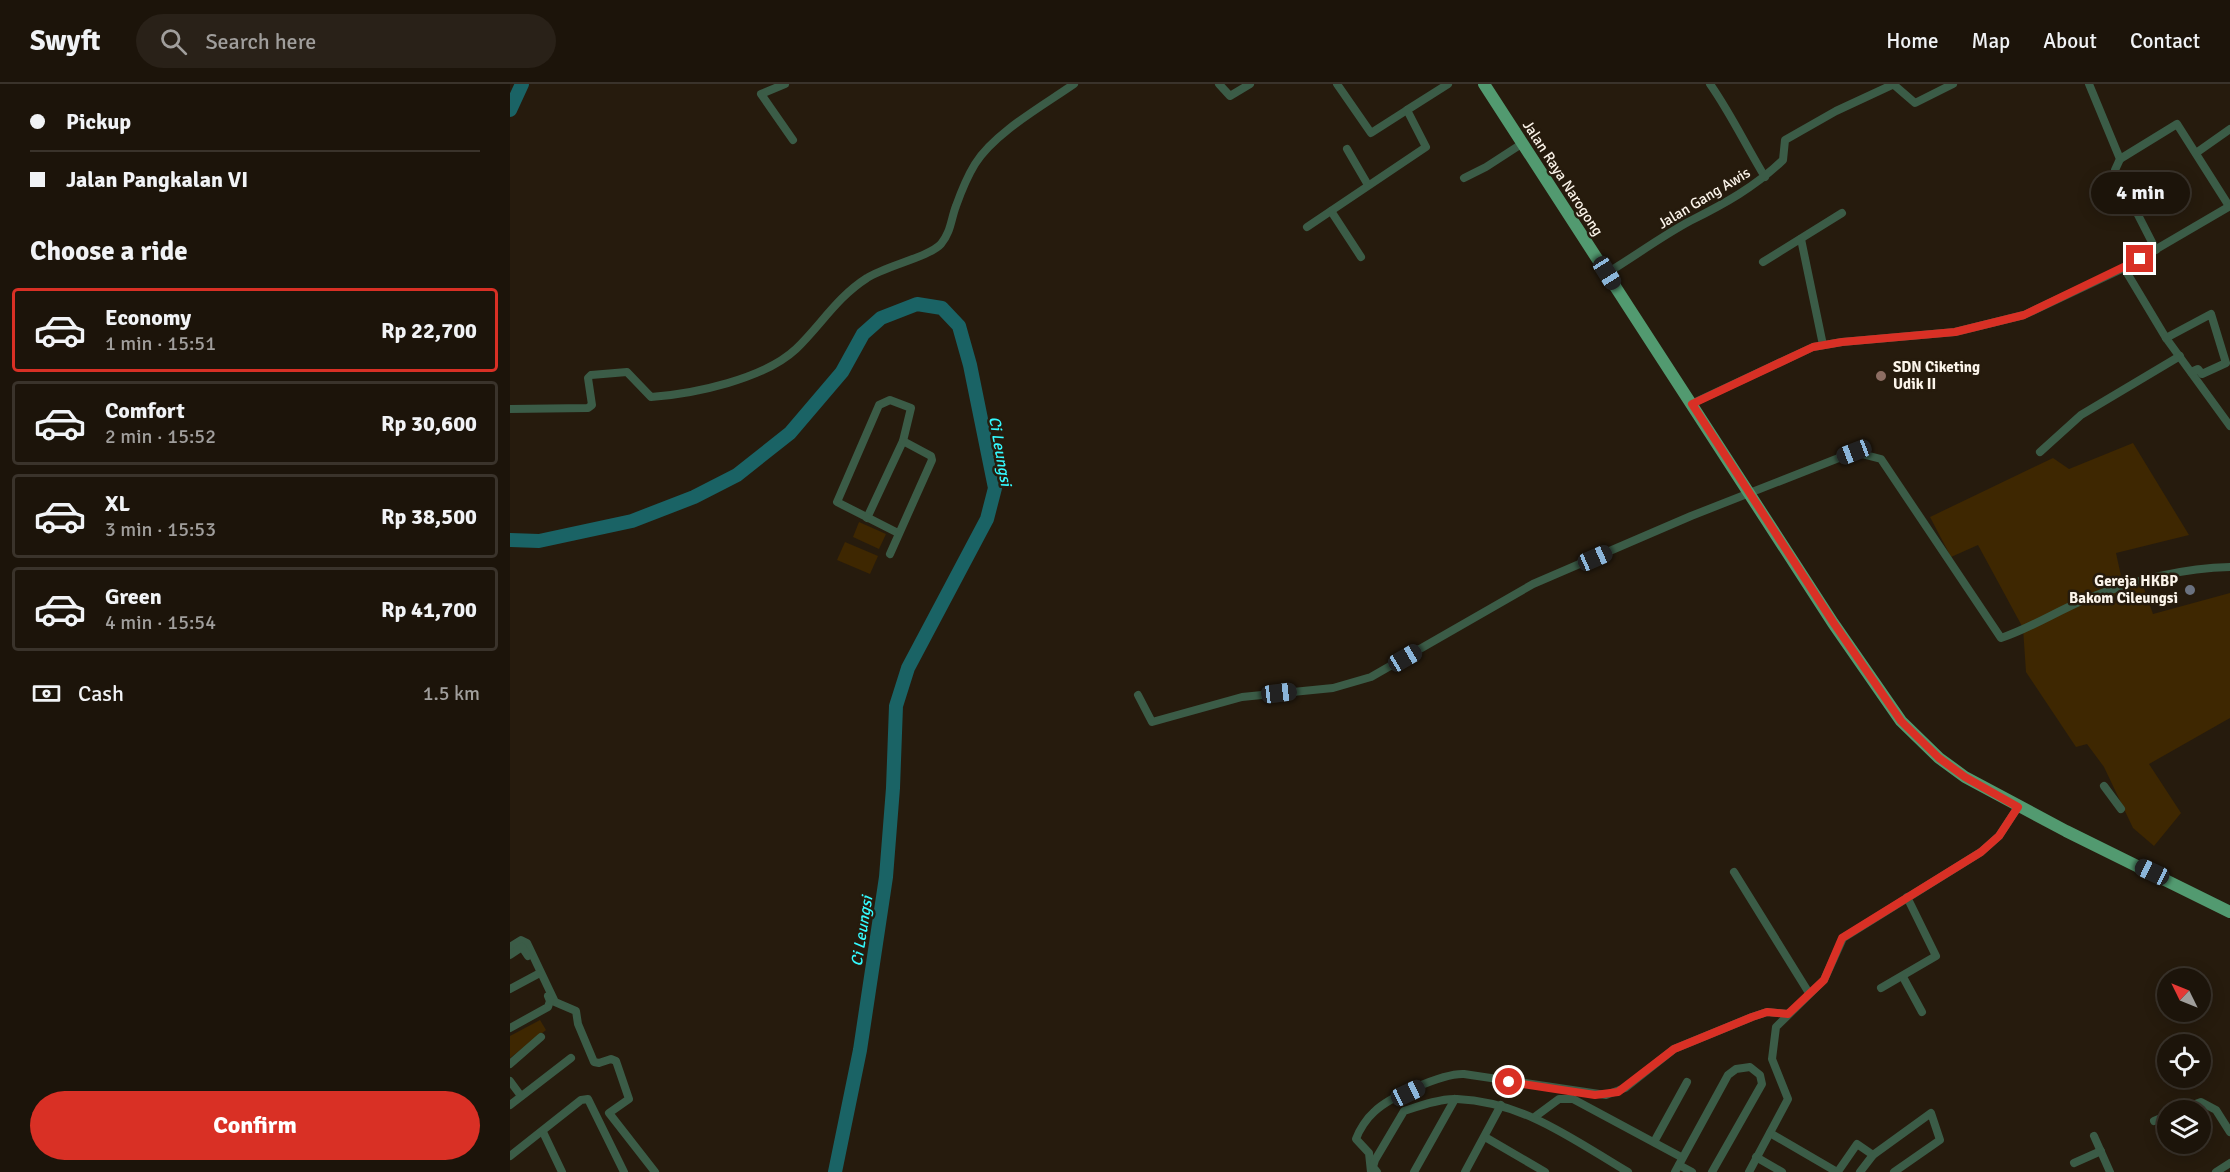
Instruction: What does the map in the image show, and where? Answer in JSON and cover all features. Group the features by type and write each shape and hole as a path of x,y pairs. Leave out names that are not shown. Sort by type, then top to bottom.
{"main road":[{"name":"Jalan Raya Narogong","path":"1484,84 1833,622 1901,721 1939,758 1965,777 2018,807 2230,912"}],"street":[{"path":"785,84 761,94 793,140"},
{"path":"510,410 588,408 592,405 588,380 591,375 627,372 650,397 675,396 709,389 783,358 797,348 837,301 866,278 938,247 950,230 961,193 981,157 1022,121 1074,84"},
{"path":"1219,84 1230,96 1250,84"},
{"path":"1337,84 1371,133 1448,84"},
{"path":"1710,84 1731,114 1735,128 1765,177"},
{"name":"Jalan Gang Awis","path":"1607,273 1668,240 1690,221 1710,213 1765,177 1783,160 1785,140 1836,111 1894,84 1915,103 1953,84"},
{"path":"2089,84 2120,159"},
{"path":"1307,227 1427,146 1407,110"},
{"path":"1692,404 1756,372 1823,345 1955,332 1993,325 2024,315 2124,268 2156,250 2230,206 2177,124 2120,159 2115,170 2156,250"},
{"path":"2196,153 2230,129"},
{"path":"1464,178 1486,167 1523,142"},
{"path":"1347,149 1368,185"},
{"path":"1331,212 1361,257"},
{"path":"1763,262 1842,213"},
{"path":"1801,238 1823,345"},
{"path":"2124,268 2166,338 2230,426"},
{"path":"2166,338 2211,314 2226,363 2202,374 2198,369 2191,372"},
{"path":"2040,452 2081,416 2180,356"},
{"path":"867,518 903,441 911,408 890,400 884,400 879,405 837,501 838,505 898,533"},
{"path":"890,554 933,460 931,456 903,441"},
{"path":"1138,696 1152,722 1242,697 1333,688 1371,677 1533,584 1750,492 1854,452 1881,459 2001,638 2021,631 2084,600 2144,580 2190,568 2230,567"},
{"path":"2104,786 2121,809"},
{"path":"1749,1172 1788,1099 1771,1052 1777,1024 1824,980 1842,938 1981,852 1999,836 2018,807"},
{"path":"1734,873 1809,993"},
{"path":"1881,988 1936,956 1907,897"},
{"path":"510,947 521,940 527,943 555,1002 576,1011 578,1024 594,1062 611,1059 616,1061 629,1099 609,1113 655,1172"},
{"path":"510,955 524,948 550,1004 510,1028"},
{"path":"510,989 538,974"},
{"path":"1903,977 1922,1012"},
{"path":"1371,1172 1370,1153 1356,1139 1369,1117 1380,1107 1448,1075 1464,1074 1606,1095 1625,1088 1674,1049 1767,1012 1788,1014"},
{"path":"510,1064 541,1037"},
{"path":"510,1105 571,1058"},
{"path":"1679,1165 1728,1075 1736,1069 1750,1067 1760,1075 1762,1084 1712,1172"},
{"path":"510,1081 521,1096"},
{"path":"1654,1142 1687,1083"},
{"path":"510,1156 581,1100 588,1099 624,1172"},
{"path":"1414,1172 1455,1099"},
{"path":"1377,1172 1373,1167 1375,1160 1404,1111 1455,1099 1501,1106 1536,1116 1628,1172"},
{"path":"1536,1116 1558,1099 1573,1099 1654,1142 1679,1165 1692,1172"},
{"path":"1465,1172 1501,1106"},
{"path":"2211,1107 2230,1132"},
{"path":"1860,1172 1872,1155 1930,1113 1932,1114 1940,1140 1894,1172"},
{"path":"543,1132 562,1172"},
{"path":"1770,1133 1838,1171 1857,1144 1872,1155"},
{"path":"2094,1136 2110,1172"},
{"path":"1485,1137 1545,1172"},
{"path":"2074,1163 2101,1151"},
{"path":"1756,1157 1782,1172"},
{"path":"2216,1172 2230,1163"}],"shaded area":[{"path":"2133,443 2189,535 2116,553 2123,585 2142,583 2153,614 2230,593 2230,718 2149,764 2181,813 2154,846 2133,828 2104,767 2087,744 2076,747 2026,672 2023,628 1978,545 1951,557 1930,517 2053,458 2069,469"},
{"path":"859,522 886,534 879,549 853,537"},
{"path":"845,542 878,556 870,574 837,560"},
{"path":"540,1020 546,1030 510,1058 510,1036"}],"waterway":[{"name":"Ci Leungsi","path":"510,110 522,84"},
{"name":"Ci Leungsi","path":"510,540 539,541 632,521 694,497 737,475 790,433 842,372 863,334 881,318 917,304 942,308 959,326 970,365 995,488 987,519 908,668 896,706 886,877 860,1050 835,1172"}],"place":[{"name":"SDN Ciketing Udik II","path":"1881,376"},
{"name":"Gereja HKBP Bakom Cileungsi","path":"2190,590"}],"route":[{"path":"1509,1082 1606,1095 1625,1088 1669,1051 1767,1012 1788,1014 1824,980 1842,938 1981,852 1999,836 2018,807 1965,777 1939,758 1901,721 1833,622 1692,404 1813,347 1842,342 1955,332 1993,325 2024,315 2140,259"}]}
